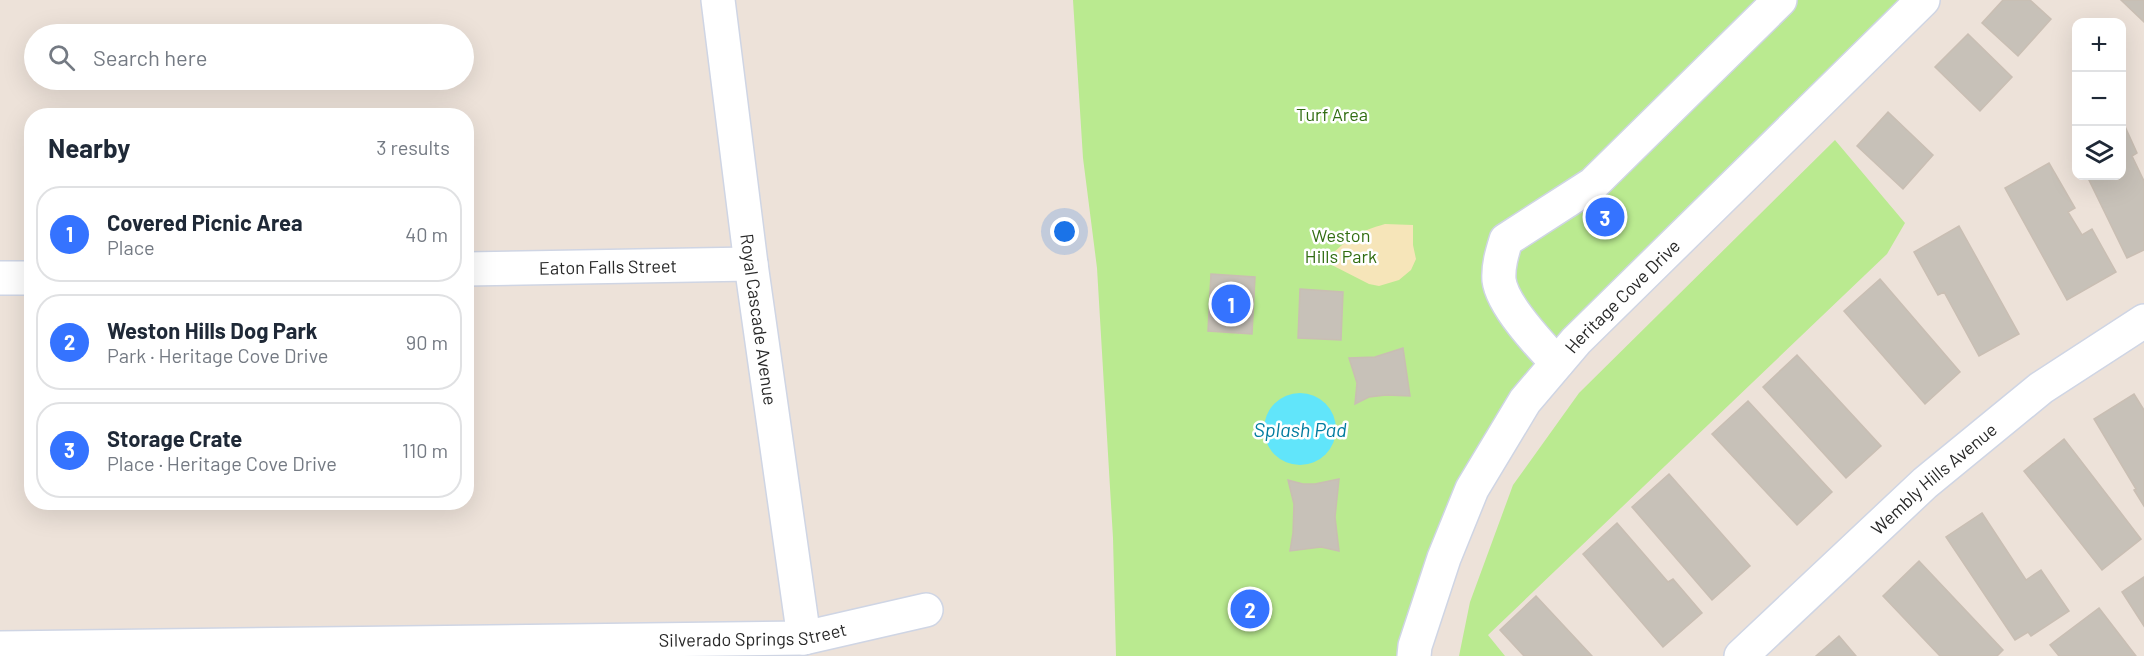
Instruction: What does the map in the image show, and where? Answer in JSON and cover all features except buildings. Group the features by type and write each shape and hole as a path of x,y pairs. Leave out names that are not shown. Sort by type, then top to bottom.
{"street":[{"name":"Royal Cascade Avenue","path":"718,0 751,264 804,638"},
{"path":"1557,363 1506,300 1499,282 1499,263 1506,240 1593,184 1780,0"},
{"name":"Heritage Cove Drive","path":"1414,656 1415,646 1444,558 1472,489 1525,401 1576,341 1923,0"},
{"name":"Eaton Falls Street","path":"474,269 751,264"},
{"path":"0,278 24,278"},
{"name":"Wembly Hills Avenue","path":"1741,656 1925,483 2040,388 2144,321"},
{"name":"Silverado Springs Street","path":"0,648 804,638 926,610"}],"green space":[{"name":"Weston Hills Park","path":"1073,0 1929,0 1509,428 1414,656 1116,656 1113,538 1097,268 1083,158"},
{"path":"1835,140 1905,223 1887,254 1488,635 1505,656 1459,656 1470,602 1513,485 1579,393"}],"sand":[{"path":"1385,224 1413,225 1416,259 1411,270 1399,280 1379,286 1369,284 1324,261 1351,238"}],"water":[{"name":"Splash Pad","path":"1300,393 1320,399 1330,409 1336,429 1330,449 1320,459 1300,465 1280,459 1270,449 1264,429 1270,409 1280,399"}],"place":[{"name":"Storage Crate","path":"1605,217"},
{"name":"Covered Picnic Area","path":"1231,304"},
{"name":"Weston Hills Dog Park","path":"1250,609"}],"park label":[{"name":"Turf Area","path":"1332,114"}]}
